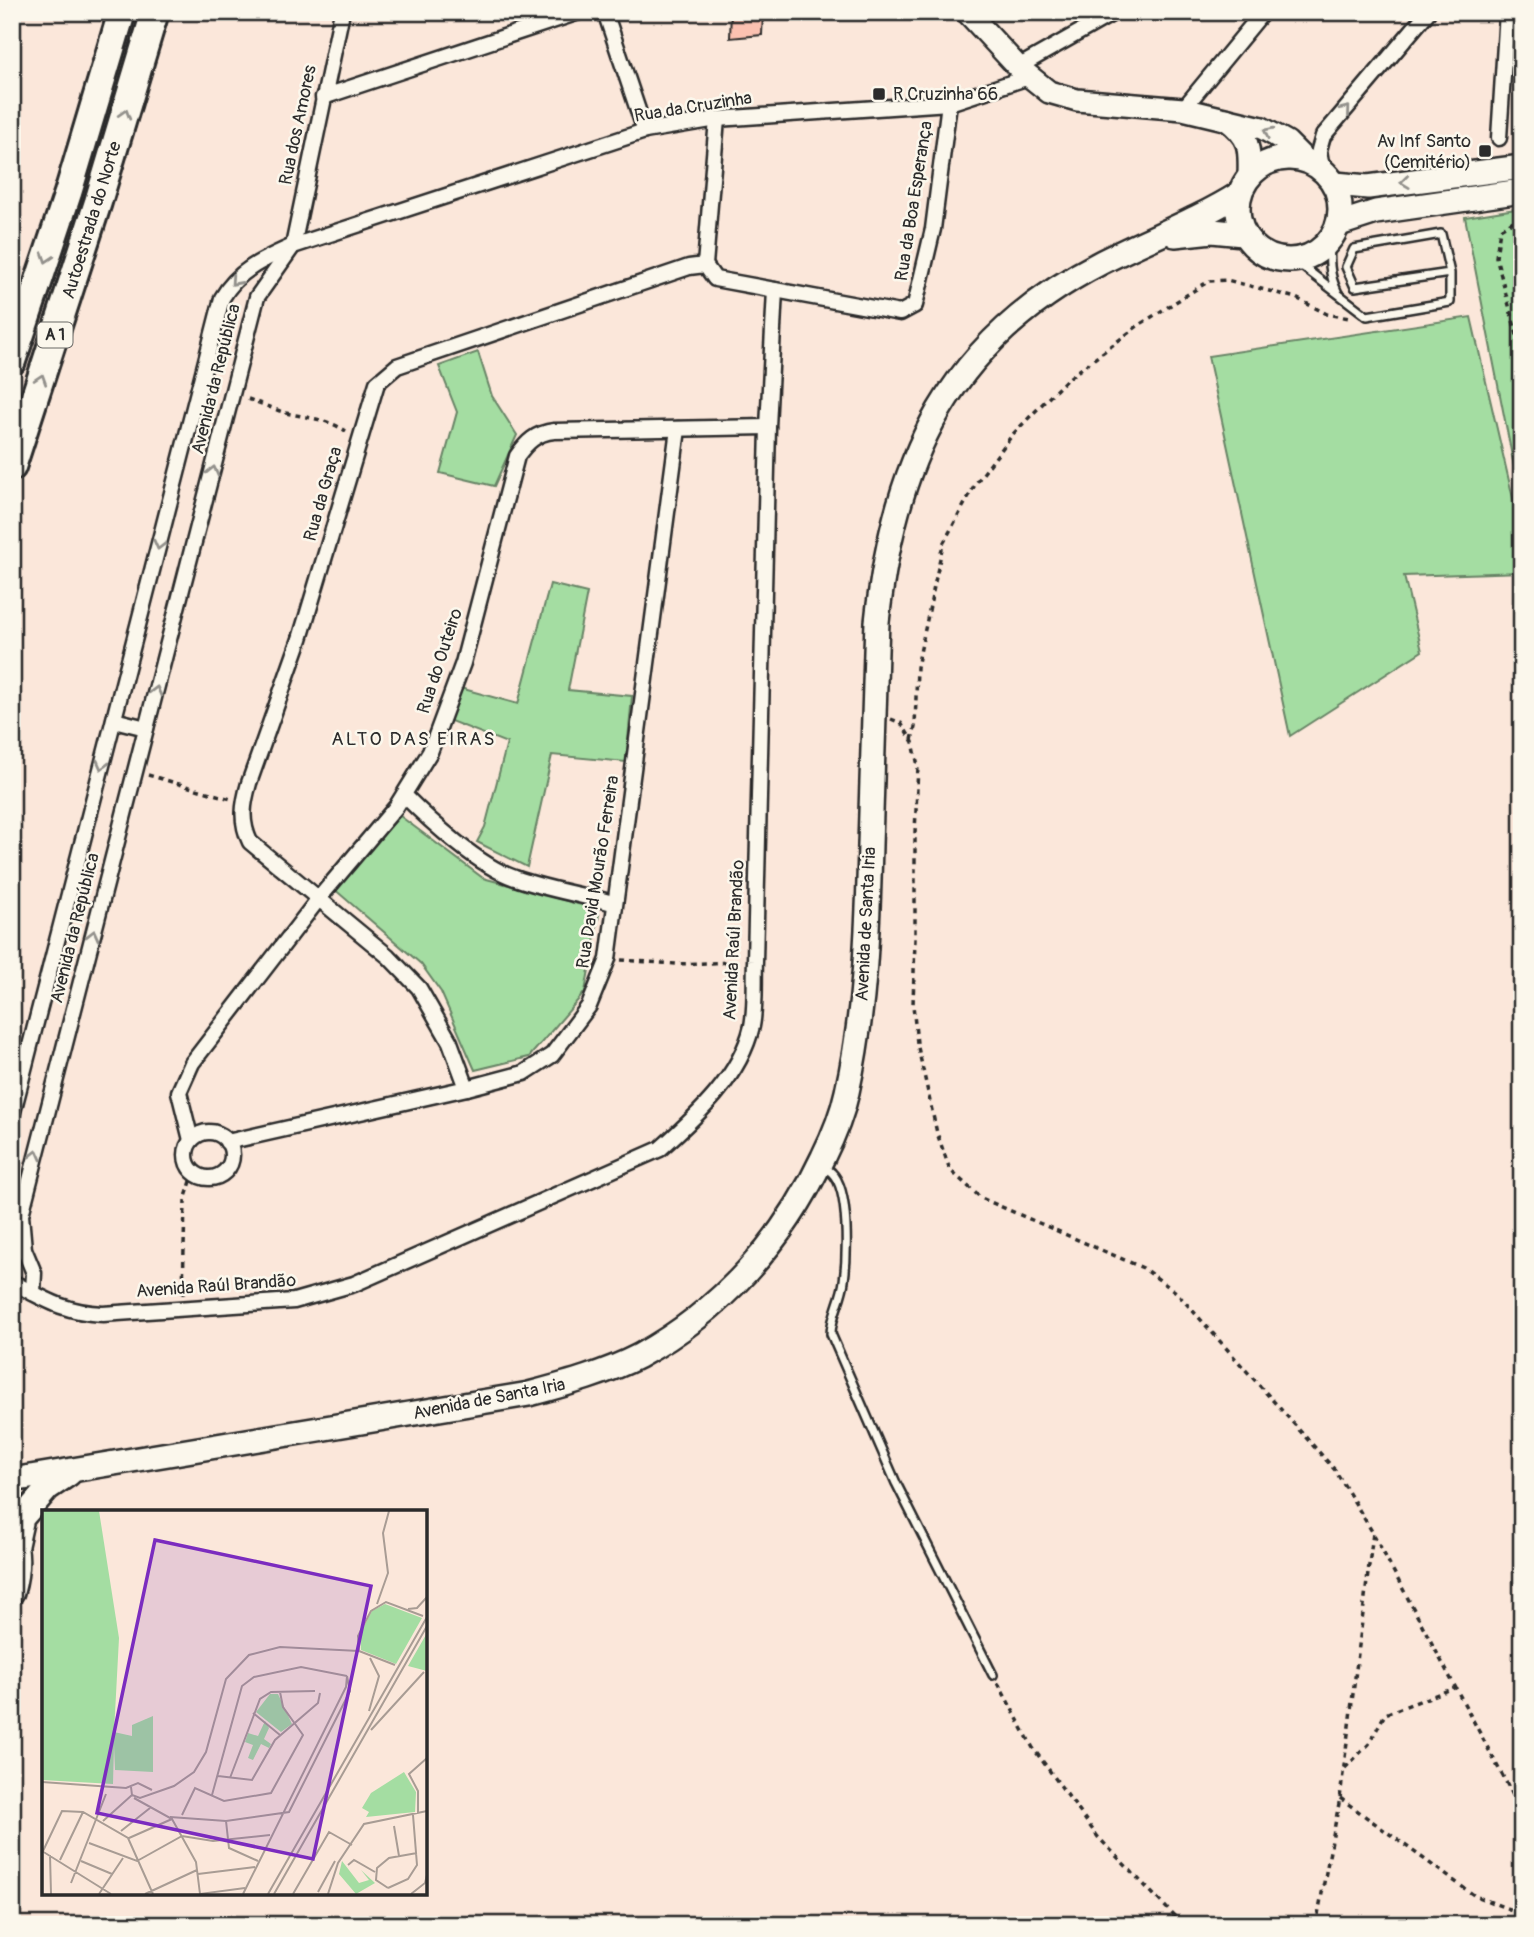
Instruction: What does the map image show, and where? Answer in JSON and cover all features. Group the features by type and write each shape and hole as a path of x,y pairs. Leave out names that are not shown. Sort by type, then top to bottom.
{"highway":[{"name":"Autoestrada do Norte","path":"12,360 68,193 122,12"},
{"name":"Autoestrada do Norte","path":"12,467 98,202 155,12"}],"main road":[{"path":"1522,167 1368,187 1284,157 1264,163 1244,185 1237,214 1243,234 1256,249 1274,259 1294,260 1314,254 1334,233 1376,212 1522,191"},
{"path":"1320,171 1341,204 1334,233"},
{"name":"Avenida de Santa Iria","path":"12,1480 478,1404 581,1380 637,1357 685,1328 730,1290 784,1226 807,1192 833,1136 847,1094 868,950 873,712 882,573 894,516 906,479 935,414 966,369 1006,328 1052,292 1101,263 1210,212 1244,185"},
{"name":"Avenida de Santa Iria","path":"1145,242 1181,233 1212,231 1243,234"},
{"name":"Avenida de Santa Iria","path":"12,1592 16,1580 14,1540 22,1518 48,1488 78,1468"}],"street":[{"name":"Rua dos Amores","path":"293,246 342,12"},
{"path":"323,97 579,12"},
{"path":"605,12 645,131"},
{"path":"967,12 1023,72 1049,92 1077,100 1183,109 1262,128 1287,142 1320,171"},
{"name":"Rua da Cruzinha","path":"293,246 645,131 717,119 949,103 1023,72 1115,12"},
{"path":"1183,109 1263,12"},
{"path":"1320,171 1319,150 1323,136 1427,12"},
{"path":"1499,138 1507,12"},
{"name":"Rua da Boa Esperança","path":"775,290 900,313 915,305 933,229 949,103"},
{"path":"1225,118 1241,130 1250,150 1244,185"},
{"path":"717,119 705,265 715,279 775,290"},
{"name":"Avenida da República","path":"33,1293 34,1273 24,1249 21,1214 257,297 293,246"},
{"name":"Avenida da República","path":"12,1116 222,299 242,272 293,246"},
{"name":"Rua da Graça","path":"467,1088 450,1042 419,988 388,956 320,897 250,842 243,827 243,802 300,639 377,383 397,366 689,267 705,265"},
{"name":"Avenida Raúl Brandão","path":"33,1293 51,1304 80,1312 103,1314 294,1301 354,1284 660,1149 695,1118 734,1071 752,1025 768,427 775,290"},
{"name":"Rua do Outeiro","path":"191,1140 179,1092 192,1063 320,897 396,807 430,752 463,663 517,456 526,444 540,433 554,431 768,427"},
{"name":"Rua David Mourão Ferreira","path":"228,1142 524,1073 552,1055 589,1006 608,959 678,429"},
{"path":"114,720 146,728"},
{"path":"404,795 471,853 512,878 614,903"},
{"path":"206,1132 214,1133 228,1142 232,1155 230,1163 222,1173 207,1178 194,1172 187,1161 186,1153 191,1140 206,1132"},
{"path":"12,1282 33,1293"}],"lane":[{"path":"1334,233 1332,281 1341,298"},
{"path":"1294,260 1367,316 1450,302 1450,273 1441,234 1354,249 1346,267 1355,287 1450,273"},
{"path":"819,1165 834,1174 841,1190 847,1222 844,1282 831,1325 831,1334 896,1483 993,1675"}],"path":[{"path":"1522,216 1500,229 1496,257 1522,354"},
{"path":"1364,313 1350,318 1326,314 1296,298 1227,281 1209,281 1102,351 1049,396 1013,434 976,483 943,544 918,657 912,740 918,766 913,1005 917,1043 931,1107 950,1170 981,1198 1143,1268 1176,1292 1335,1469 1373,1533 1522,1812"},
{"path":"232,394 284,412 311,416 334,424 359,440"},
{"path":"873,712 901,723 912,740"},
{"path":"135,771 243,802"},
{"path":"608,959 676,964 755,961"},
{"path":"183,1308 185,1200 194,1172"},
{"path":"1316,1925 1340,1798 1373,1533"},
{"path":"993,1675 1032,1748 1098,1837 1183,1925"},
{"path":"1343,1769 1369,1744 1385,1714 1454,1688"},
{"path":"1340,1798 1475,1896 1522,1914"}],"green space":[{"path":"1522,208 1522,507 1465,217"},
{"path":"1471,317 1522,537 1522,572 1404,576 1422,651 1290,736 1208,356"},
{"path":"478,352 492,396 517,435 494,486 440,473 457,412 439,366"},
{"path":"550,584 587,593 568,690 632,696 626,762 552,755 527,867 477,842 485,827 507,743 448,720 460,688 518,704"},
{"path":"400,816 483,878 589,907 599,914 585,992 529,1057 475,1070 441,992 421,964 333,888"}],"building":[{"path":"731,12 763,12 762,35 730,38"}],"place":[{"name":"R Cruzinha 66","path":"879,94"},
{"name":"Av Inf Santo (Cemitério)","path":"1485,151"}],"district":[{"name":"ALTO DAS EIRAS","path":"414,739"}]}
